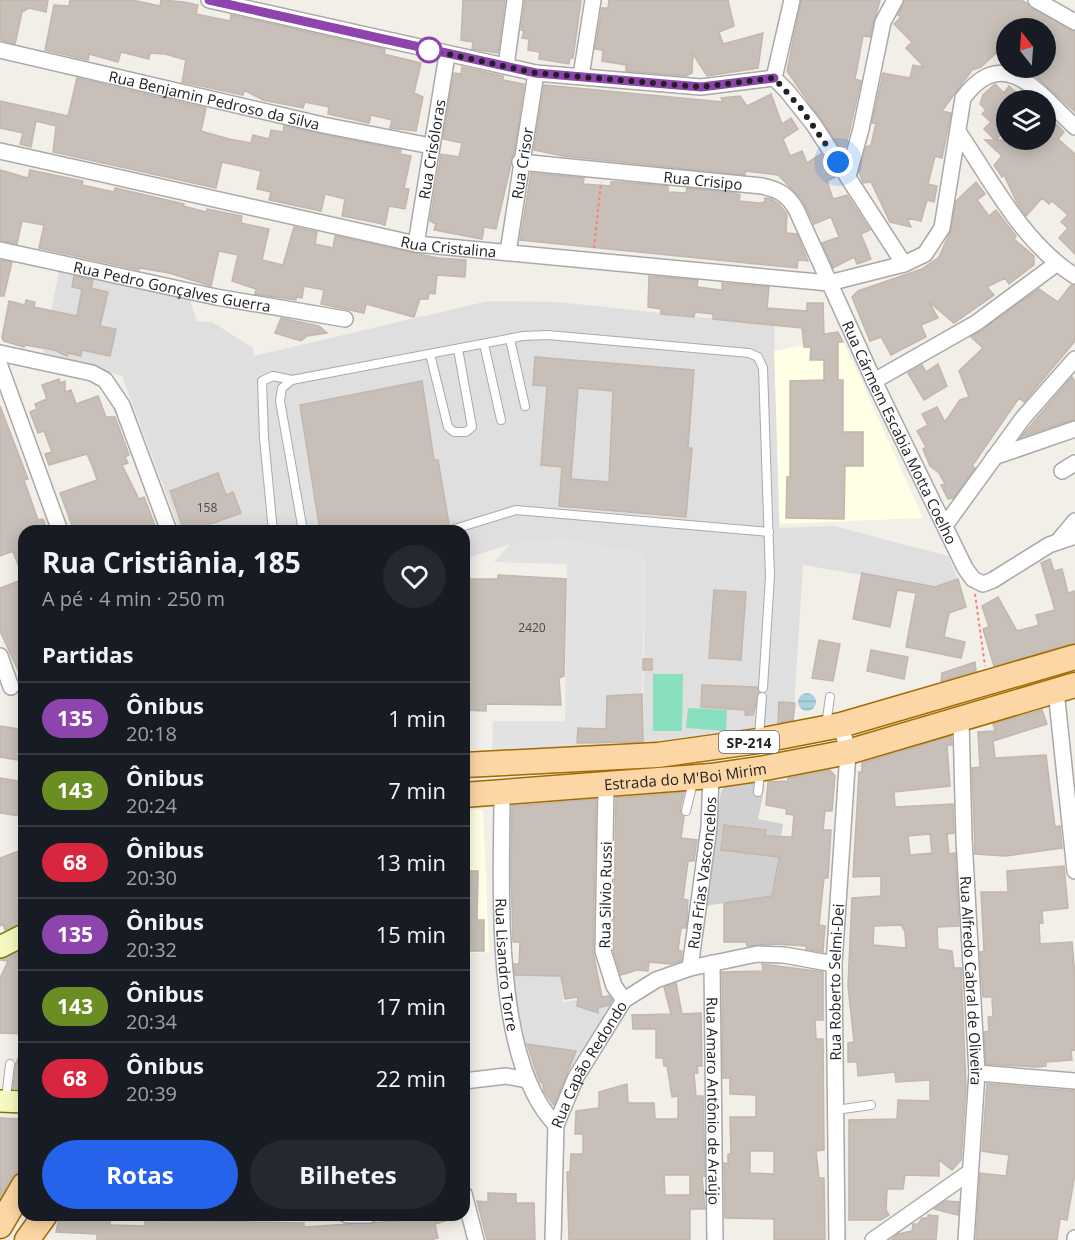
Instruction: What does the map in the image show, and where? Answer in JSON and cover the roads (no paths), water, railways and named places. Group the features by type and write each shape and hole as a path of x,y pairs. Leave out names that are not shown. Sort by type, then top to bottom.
{"main road":[{"name":"Estrada do M'Boi Mirim","path":"470,764 571,755 658,754 758,741 834,726 1075,657"},
{"name":"Estrada do M'Boi Mirim","path":"470,795 702,776 759,780 1066,688"},
{"path":"4,1214 18,1194"},
{"path":"27,1240 41,1221"}],"street":[{"path":"209,0 447,55 536,73 701,87 774,78"},
{"path":"506,66 515,0"},
{"path":"580,76 593,0"},
{"path":"774,78 792,0"},
{"path":"848,176 861,129 882,22 895,0"},
{"path":"1036,0 1075,22"},
{"name":"Rua Benjamin Pedroso da Silva","path":"0,50 323,125 431,146"},
{"name":"Rua Crisóloras","path":"416,244 447,55"},
{"name":"Rua Cristalina","path":"0,151 416,244 829,283 904,264 925,254 942,228 963,98 975,82 989,74 1003,72 1019,78 1075,127"},
{"name":"Rua Crisor","path":"508,252 520,162 536,73"},
{"path":"774,78 814,125 904,264"},
{"path":"959,133 1025,229 1056,264 1075,276"},
{"name":"Rua Crisipo","path":"520,162 762,186 780,190 789,197 796,209 829,283"},
{"name":"Rua Pedro Gonçalves Guerra","path":"0,250 216,297 345,319"},
{"path":"874,381 976,323 1056,264"},
{"name":"Rua Cármem Escabia Motta Coelho","path":"829,283 874,381 965,568 973,579 983,584 993,580 1068,538"},
{"path":"0,353 92,373 105,380 122,405 167,525"},
{"path":"945,524 1023,418 1075,359"},
{"path":"0,366 58,525"},
{"path":"994,457 1075,429"},
{"path":"1068,538 1075,521"},
{"path":"0,656 11,687"},
{"path":"1066,688 1075,871"},
{"name":"Rua Alfredo Cabral de Oliveira","path":"961,720 964,839 977,1073 966,1240"},
{"name":"Rua Roberto Selmi-Dei","path":"834,726 848,752 834,964 837,1240"},
{"name":"Rua Frias Vasconcelos","path":"690,968 709,827 702,776"},
{"name":"Rua Silvio Russi","path":"606,785 603,951 614,986 624,1000"},
{"name":"Rua Lisandro Torre","path":"502,794 504,961 508,1001 527,1080 546,1114 556,1125"},
{"path":"0,947 18,938"},
{"name":"Rua Capão Redondo","path":"553,1240 556,1125 576,1077 624,1000 656,980 690,968 757,954 784,955 834,964"},
{"name":"Rua Amaro Antônio de Araújo","path":"712,963 715,1240"},
{"path":"977,1073 1075,1081"},
{"path":"470,1080 506,1076 527,1080"},
{"path":"873,1240 970,1172"},
{"path":"470,1217 476,1240"}],"lane":[{"path":"272,525 263,427 262,381 266,376 292,380 510,339 548,335 748,353 758,357 763,368 770,582 763,688"},
{"path":"510,339 525,406"},
{"path":"483,344 501,420"},
{"path":"430,354 448,427 454,432 466,432 472,427 472,415 458,349"},
{"path":"292,380 282,388 280,401 302,525"},
{"path":"467,525 516,510 769,532"},
{"path":"758,741 762,697"},
{"path":"830,697 834,726"},
{"path":"686,811 702,776"},
{"path":"10,1064 10,1102"},
{"path":"836,1110 871,1105"}],"water":[{"path":"807,693 813,696 816,702 813,708 807,711 801,708 798,702 801,696"}]}
